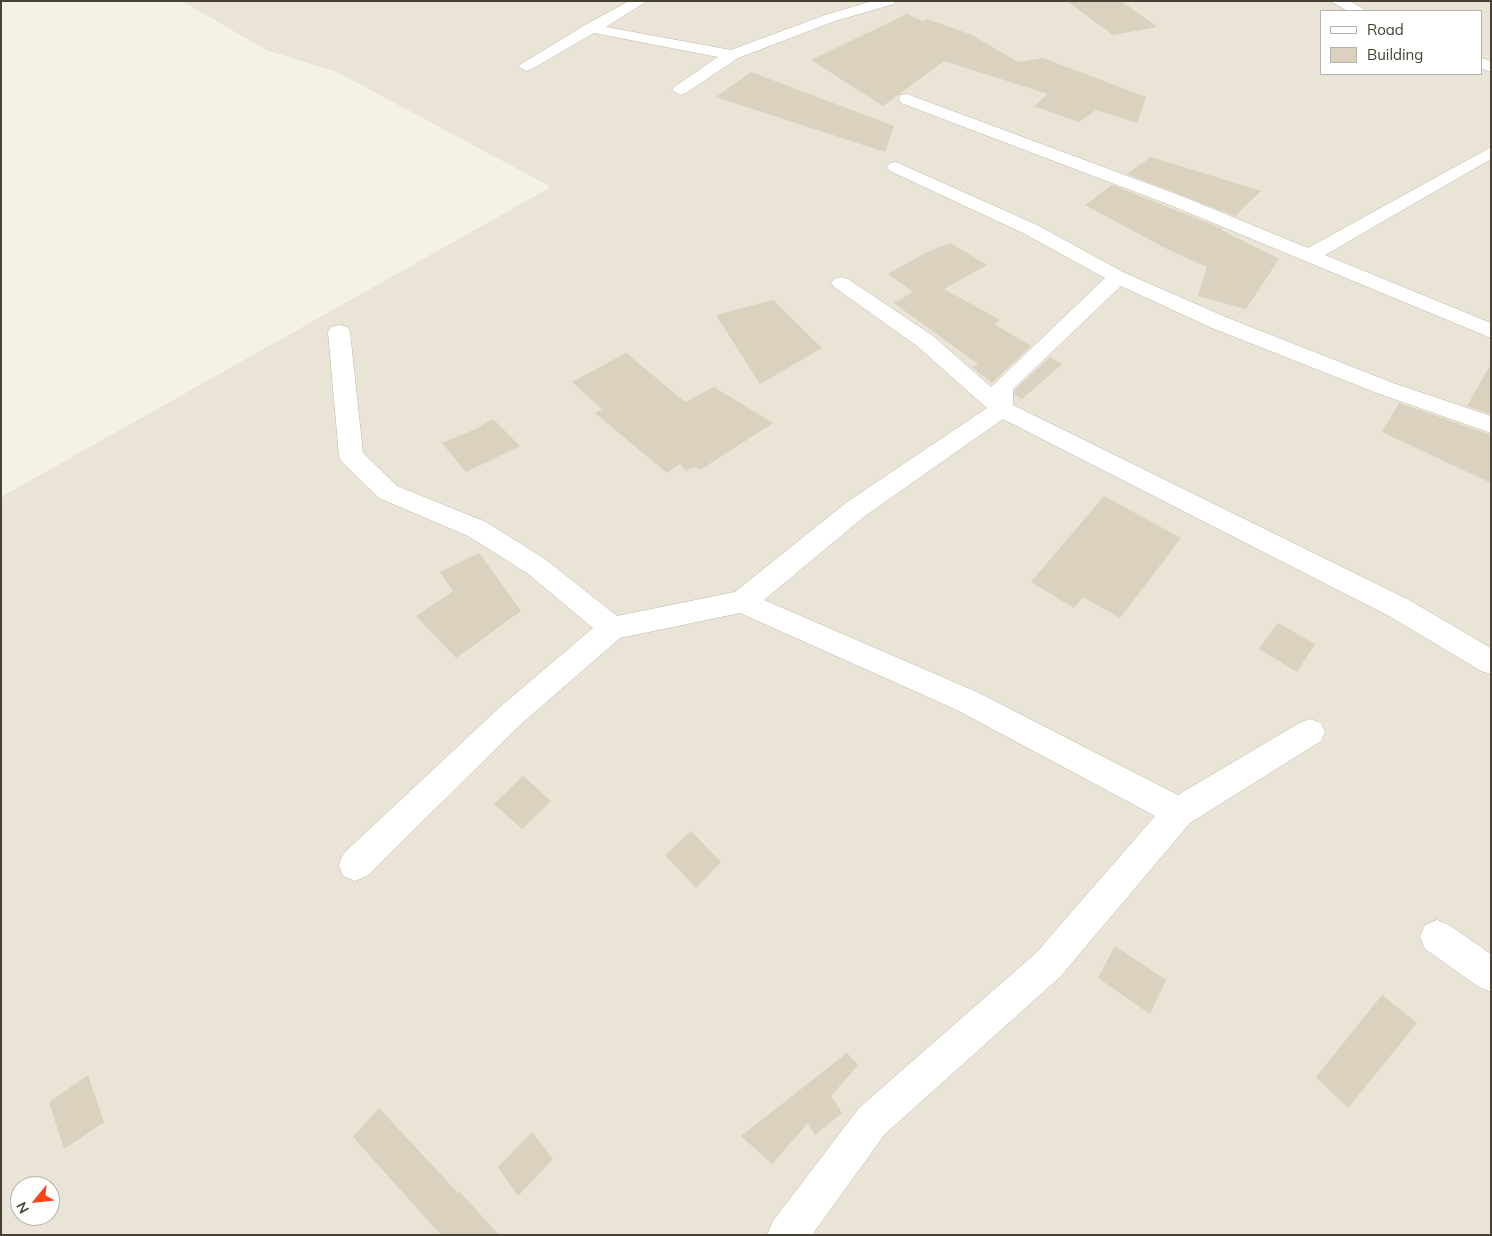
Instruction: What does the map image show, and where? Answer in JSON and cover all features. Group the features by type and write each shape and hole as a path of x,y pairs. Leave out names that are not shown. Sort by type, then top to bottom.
{"street":[{"path":"526,66 640,1"},
{"path":"680,90 732,55 830,18 889,1"},
{"path":"1336,1 1358,10"},
{"path":"590,28 732,55"},
{"path":"908,99 1093,168 1311,255 1491,332"},
{"path":"1311,255 1491,152"},
{"path":"896,167 1030,229 1118,277 1220,323 1385,388 1491,425"},
{"path":"1002,410 1002,387 1118,277"},
{"path":"841,283 925,341 1002,410 1399,608 1491,662"},
{"path":"339,332 352,456 388,492 477,529 536,566 612,628"},
{"path":"355,865 510,716 612,628 742,602 856,509 1002,410"},
{"path":"742,602 967,701 1180,812"},
{"path":"787,1235 872,1121 1048,965 1180,812 1310,732"},
{"path":"1437,937 1491,975"}],"shaded area":[{"path":"182,1 1491,1 1491,1235 1,1235 1,497 551,187 337,72 266,50"}],"building":[{"path":"1067,1 1121,1 1157,27 1113,35"},
{"path":"907,14 923,21 927,19 972,35 1018,62 1043,58 1146,97 1137,123 1096,110 1079,122 1034,106 1048,94 944,61 883,106 811,60"},
{"path":"751,72 894,126 885,152 716,97"},
{"path":"1151,157 1261,191 1235,216 1127,174"},
{"path":"1112,185 1223,229 1221,230 1279,259 1246,309 1198,296 1207,267 1169,250 1085,205"},
{"path":"950,243 987,265 944,289 1000,320 994,324 1031,346 992,383 972,367 978,364 894,303 913,292 888,274 925,253"},
{"path":"773,300 822,348 760,384 716,315"},
{"path":"626,353 685,402 714,387 773,423 700,470 695,467 686,471 680,464 667,473 595,413 602,409 572,382"},
{"path":"1050,357 1062,364 1022,399 1015,395 1015,390"},
{"path":"1491,364 1491,414 1467,406"},
{"path":"1399,403 1491,435 1491,483 1382,432"},
{"path":"493,419 520,446 466,472 442,443 478,428"},
{"path":"1104,496 1181,538 1120,618 1083,597 1074,608 1031,582"},
{"path":"479,553 521,611 456,658 416,616 453,591 440,572"},
{"path":"1278,623 1315,644 1297,672 1259,649"},
{"path":"523,776 551,801 522,829 494,804"},
{"path":"691,831 721,862 696,888 665,855"},
{"path":"1115,946 1166,980 1150,1014 1098,978"},
{"path":"1382,995 1417,1023 1348,1108 1316,1077"},
{"path":"847,1053 858,1065 831,1096 842,1113 815,1135 808,1123 772,1164 741,1136"},
{"path":"88,1075 104,1122 64,1149 49,1102"},
{"path":"379,1108 499,1235 441,1235 353,1137"},
{"path":"532,1132 553,1159 518,1196 498,1167"}]}
